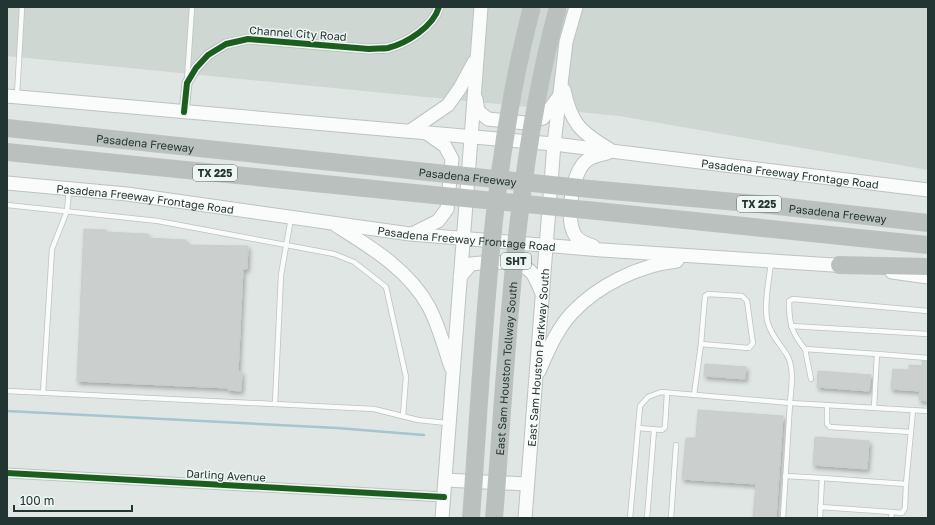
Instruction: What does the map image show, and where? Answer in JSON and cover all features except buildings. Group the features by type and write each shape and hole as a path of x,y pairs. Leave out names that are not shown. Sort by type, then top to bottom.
{"highway":[{"name":"East Sam Houston Tollway South","path":"471,518 496,202 511,102 532,7"},
{"name":"East Sam Houston Tollway South","path":"494,518 521,205 536,106 558,7"},
{"name":"Pasadena Freeway","path":"7,128 590,189 769,205 928,223"},
{"name":"Pasadena Freeway","path":"7,152 928,244"},
{"path":"769,205 928,215"},
{"path":"839,265 928,267"}],"main road":[{"path":"442,518 481,7"},
{"name":"East Sam Houston Parkway South","path":"525,518 554,144 566,42 576,7"},
{"path":"410,131 448,105 460,88 476,59"},
{"path":"562,78 569,110 576,123 589,137 612,152"},
{"path":"474,92 478,111 488,119 525,123 543,118 560,95"},
{"name":"Pasadena Freeway Frontage Road","path":"12,97 554,144 928,190"},
{"path":"410,234 428,227 438,221 448,209 452,159 445,146 426,133"},
{"path":"602,250 583,242 575,235 570,223 569,210 579,172 583,164 592,158 612,152"},
{"name":"Pasadena Freeway Frontage Road","path":"7,183 127,194 410,234 547,244 602,250 771,262 839,265 928,277"},
{"path":"334,224 392,263 413,285 428,306 437,325 453,373"},
{"path":"535,378 556,336 572,313 592,295 613,282 660,262 711,257"},
{"path":"460,277 471,264 491,261 523,266 532,273 542,293"},
{"path":"445,480 527,484"}],"street":[{"name":"Channel City Road","path":"184,112 187,83 196,68 208,55 226,44 248,39 369,49 386,48 404,43 418,33 429,23 439,7"},
{"name":"Darling Avenue","path":"7,473 444,497"}],"lane":[{"path":"12,97 22,7"},
{"path":"187,83 192,7"},
{"path":"43,393 52,249 67,211 69,188"},
{"path":"7,205 158,222 334,254 354,262 386,287 406,377 403,416"},
{"path":"275,404 281,275 292,218"},
{"path":"771,262 767,302 768,322 775,339 788,356 793,372 783,518"},
{"path":"694,395 701,344 705,296 708,294 742,296 747,301 753,342 750,348 701,344"},
{"path":"811,379 805,349 799,341 789,320 789,301 793,299 928,311"},
{"path":"791,326 928,334"},
{"path":"805,349 928,358"},
{"path":"874,408 877,354"},
{"path":"7,391 374,409 418,420 449,423"},
{"path":"630,518 640,406 648,397 661,392 827,406 928,411"},
{"path":"638,428 662,430 665,427 667,393"},
{"path":"827,406 827,424 830,427 911,432"},
{"path":"820,507 902,512 905,508 913,410"},
{"path":"647,518 654,430"},
{"path":"671,518 676,445"},
{"path":"785,476 906,484"},
{"path":"820,518 822,478"},
{"path":"891,518 892,512"}],"shaded area":[{"path":"7,7 928,7 928,170 619,116 7,56"}],"waterway":[{"path":"7,411 337,428 424,435"}],"cycle path":[{"path":"184,112 187,83 196,68 208,55 226,44 248,39 369,49 388,48 395,46 418,33 431,21 439,7"},
{"path":"7,473 444,497"}]}
